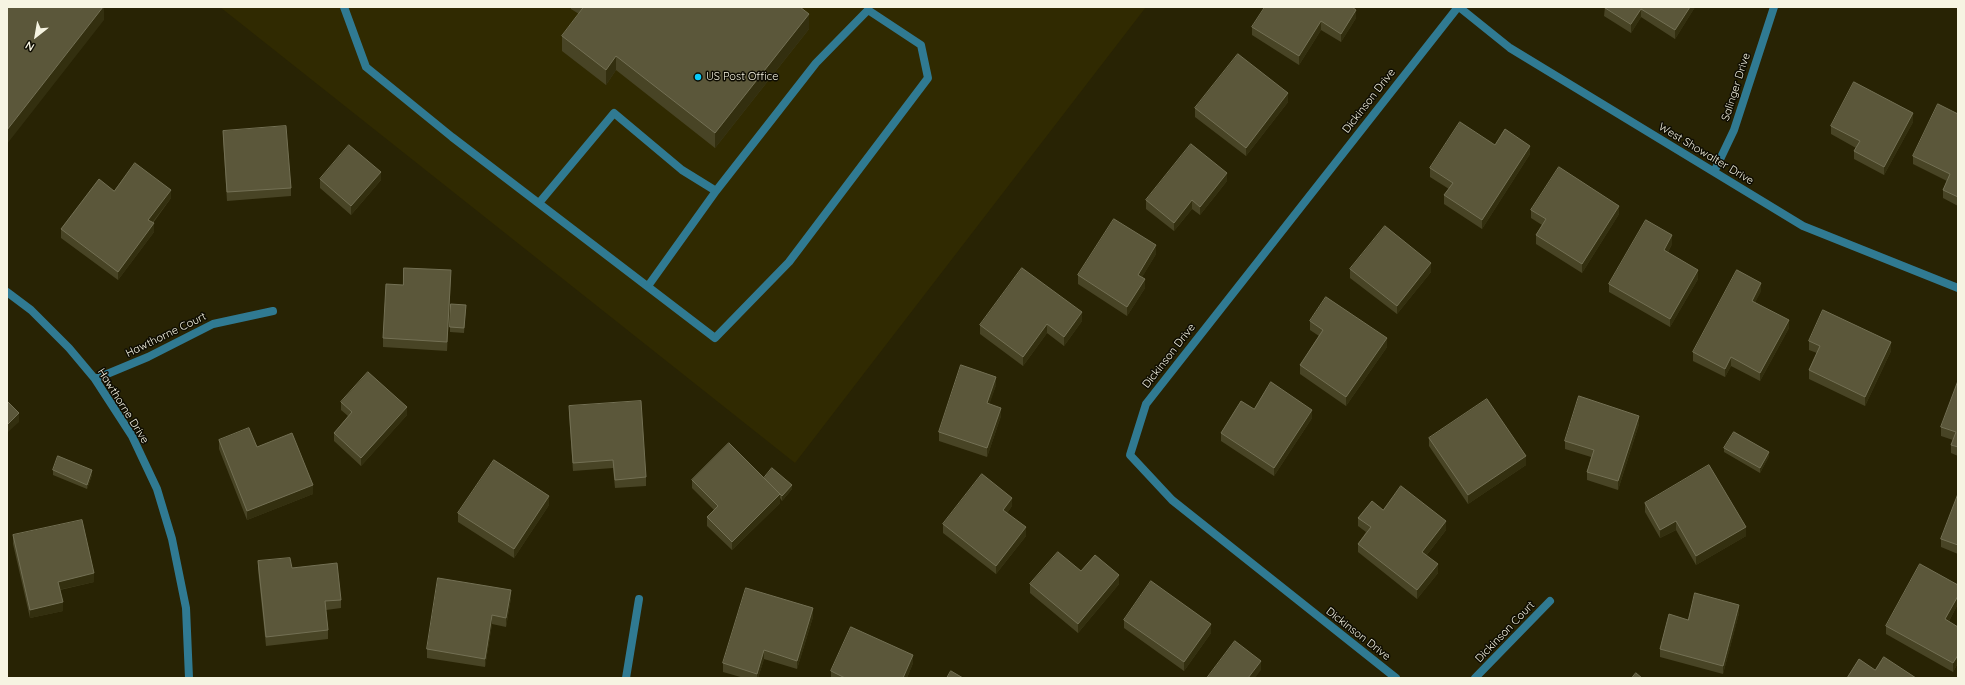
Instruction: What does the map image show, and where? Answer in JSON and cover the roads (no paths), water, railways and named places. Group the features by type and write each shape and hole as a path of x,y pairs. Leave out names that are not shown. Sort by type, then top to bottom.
{"street":[{"path":"344,7 366,67 452,137 715,338 790,262 928,78 921,45 868,10 816,63 716,191 648,286"},
{"name":"West Showalter Drive","path":"1459,7 1510,48 1803,226 1958,288"},
{"name":"Dickinson Drive","path":"1396,678 1172,500 1130,455 1146,404 1459,7"},
{"name":"Salinger Drive","path":"1714,172 1734,130 1774,7"},
{"path":"539,203 614,113 682,170 716,191"},
{"name":"Hawthorne Drive","path":"7,292 31,310 69,348 95,379 132,436 157,489 172,539 186,608 189,678"},
{"name":"Hawthorne Court","path":"95,379 148,357 213,324 273,311"},
{"path":"626,678 639,599"},
{"name":"Dickinson Court","path":"1475,678 1550,601"}],"place":[{"name":"US Post Office","path":"698,77"}]}
